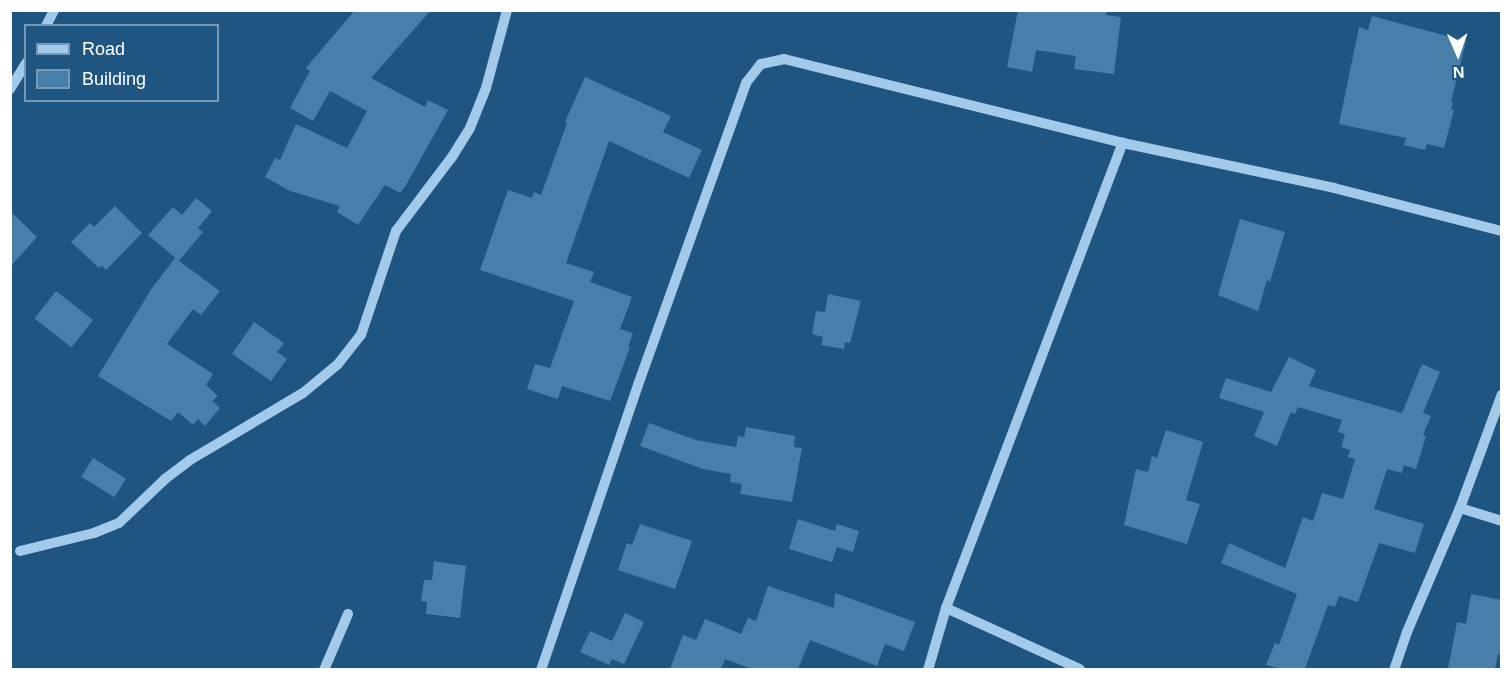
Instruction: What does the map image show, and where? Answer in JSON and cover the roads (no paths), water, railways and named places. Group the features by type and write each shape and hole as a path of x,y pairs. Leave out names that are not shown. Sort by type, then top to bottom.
{"street":[{"path":"47,24 54,10"},
{"path":"20,551 94,533 120,523 165,479 190,460 303,393 338,364 361,335 396,231 452,157 470,128 486,88 503,12"},
{"path":"541,669 742,93 746,83 761,64 784,59 1123,143 1334,188 1502,231"},
{"path":"10,89 24,66"},
{"path":"928,669 946,608 1123,143"},
{"path":"1394,669 1407,632 1460,508 1502,394"},
{"path":"1460,508 1502,521"},
{"path":"946,608 1080,669"},
{"path":"324,669 348,614"}]}
